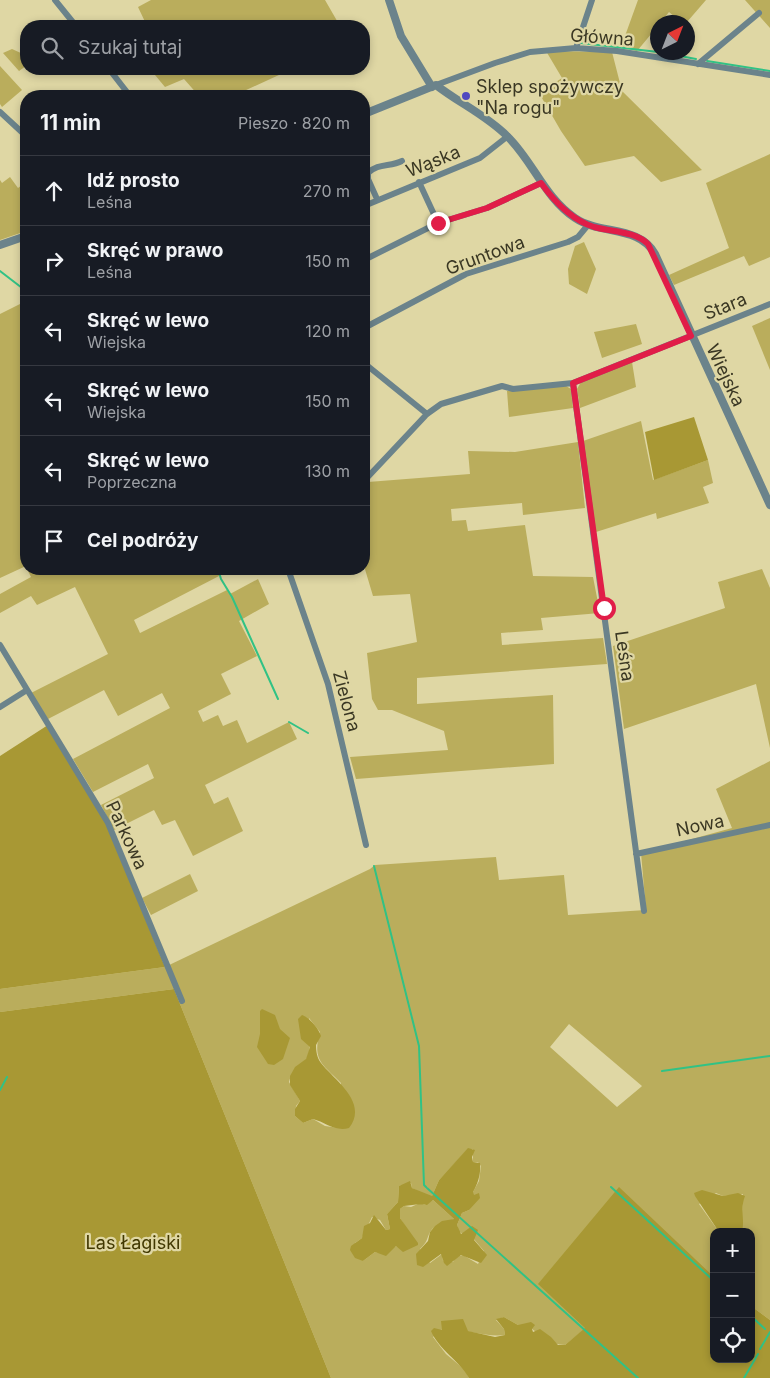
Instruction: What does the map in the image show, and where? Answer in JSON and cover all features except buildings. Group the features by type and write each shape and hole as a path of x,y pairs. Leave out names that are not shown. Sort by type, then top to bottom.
{"street":[{"path":"55,0 71,20"},
{"name":"Wiejska","path":"389,0 401,36 434,86 508,136 541,183 566,211 588,225 636,236 648,244 770,505"},
{"path":"576,48 592,0"},
{"path":"698,64 759,13"},
{"name":"Główna","path":"370,112 495,63 530,52 576,48 617,51 770,75"},
{"path":"114,75 125,90"},
{"path":"0,112 20,130"},
{"name":"Wąska","path":"370,203 480,158 508,136"},
{"path":"370,171 374,167 392,166 402,161"},
{"path":"420,182 438,223"},
{"path":"370,183 377,199"},
{"path":"370,257 438,223 487,208 541,183"},
{"name":"Gruntowa","path":"370,325 466,274 568,242 578,237 588,225"},
{"path":"0,245 20,238"},
{"name":"Stara","path":"691,336 770,304"},
{"path":"370,475 435,406 449,400 502,386 513,389 573,383 691,336"},
{"path":"370,368 426,414"},
{"name":"Leśna","path":"573,383 644,910"},
{"name":"Zielona","path":"290,575 328,684 366,845"},
{"name":"Parkowa","path":"0,645 108,823 182,1001"},
{"path":"0,707 27,690"},
{"name":"Nowa","path":"636,854 770,825"}],"shaded area":[{"path":"151,0 325,0 337,20 144,20 138,7"},
{"path":"638,0 706,0 693,15 673,15 669,12 667,15 650,15 650,35 637,51 621,47"},
{"path":"745,0 770,0 770,28"},
{"path":"12,49 20,53 20,70 19,71 3,53"},
{"path":"546,51 612,52 622,91 702,170 661,182 634,156 585,166 561,131 539,93 562,78"},
{"path":"0,66 22,90 2,107 0,104"},
{"path":"155,75 279,75 246,90 194,90 184,79 165,87"},
{"path":"770,154 770,257 749,266 744,256 674,285 669,275 729,248 706,183"},
{"path":"10,177 18,188 20,186 20,233 0,240 0,180 2,183"},
{"path":"584,242 596,269 587,294 569,284 568,269 575,246"},
{"path":"20,304 20,569 0,578 0,314"},
{"path":"770,318 770,370 752,326"},
{"path":"636,324 642,344 602,358 594,332"},
{"path":"632,362 636,387 580,408 577,389 581,382"},
{"path":"566,386 571,389 573,408 509,417 507,391"},
{"path":"641,421 653,480 708,460 713,483 703,487 709,503 657,519 656,513 596,532 583,441"},
{"path":"578,442 585,508 523,515 522,503 451,509 452,521 466,520 468,531 525,525 533,576 593,577 600,613 541,618 543,630 501,633 502,645 603,638 607,664 417,678 417,704 553,695 554,764 356,779 350,757 448,750 444,731 392,710 378,710 372,699 367,653 417,642 410,594 373,596 367,575 370,575 370,482 470,474 468,451 515,452"},
{"path":"762,569 770,588 770,748 756,684 624,729 613,646 725,608 718,582"},
{"path":"30,575 221,575 134,620 140,633 227,590 230,594 258,579 269,604 239,621 257,656 221,674 231,694 198,711 203,722 218,715 223,726 237,720 247,743 289,722 297,739 205,785 214,804 228,797 243,831 193,856 175,820 162,825 154,810 114,830 101,805 154,778 148,764 93,792 73,759 170,708 162,693 118,716 104,690 48,719 31,693 108,654 75,587 37,605 31,596 0,613 0,594 31,577"},
{"path":"770,761 770,1320 755,1309 755,1228 742,1228 743,1194 723,1196 716,1193 699,1204 716,1228 710,1228 710,1274 704,1270 586,1328 565,1345 549,1341 527,1325 518,1325 504,1317 496,1320 504,1329 505,1335 489,1335 448,1329 440,1330 433,1337 446,1354 465,1370 469,1378 331,1378 174,989 0,1012 0,989 165,967 375,865 496,857 499,880 564,875 568,915 646,910 641,853 732,828 716,789","holes":["309,1018 320,1032 317,1049 320,1061 341,1083 339,1128 325,1126 313,1119 303,1123 295,1116 296,1106 300,1101 289,1082 294,1071 305,1061 309,1052","569,1024 642,1086 617,1107 550,1047","468,1149 473,1149 473,1162 478,1162 481,1166 479,1181 473,1192 469,1210 462,1213 457,1225 459,1232 464,1234 467,1231 484,1251 478,1264 463,1255 456,1257 453,1262 443,1261 442,1254 430,1263 420,1249 426,1242 432,1229 454,1219 433,1200 425,1205 420,1203 411,1207 404,1206 400,1209 400,1218 405,1226 399,1247 396,1246 387,1254 375,1252 363,1261 355,1243 362,1238 372,1217 380,1220 386,1230 390,1229 387,1214 398,1202 399,1186 411,1183 412,1188 427,1196 432,1196 439,1180"]},
{"path":"190,874 198,891 151,915 142,898"}],"green space":[{"path":"694,417 708,460 654,480 645,432"},
{"path":"48,725 106,823 165,967 0,989 0,756"},
{"name":"Las Łagiski","path":"174,989 331,1378 0,1378 0,1012"},
{"path":"262,1009 275,1015 280,1029 290,1038 283,1059 274,1065 268,1064 257,1047 260,1034 260,1011"},
{"path":"302,1015 308,1018 321,1036 316,1045 320,1061 341,1084 352,1100 355,1109 354,1118 349,1128 335,1128 313,1119 303,1123 295,1116 295,1109 300,1101 290,1085 290,1076 295,1067 306,1059 310,1047 301,1039 298,1019"},
{"path":"468,1148 475,1150 472,1157 473,1162 480,1163 479,1178 473,1192 474,1195 479,1193 480,1198 469,1210 462,1213 457,1225 461,1234 472,1226 478,1230 474,1240 487,1255 481,1263 461,1255 447,1266 441,1254 423,1267 417,1265 416,1254 428,1241 430,1232 442,1221 454,1219 433,1200 427,1205 404,1206 400,1209 400,1218 418,1245 403,1252 396,1246 386,1256 375,1252 363,1261 355,1258 350,1250 351,1246 362,1238 364,1226 370,1223 374,1215 386,1230 390,1229 387,1214 398,1202 399,1186 410,1181 412,1188 432,1196 439,1180"},
{"path":"619,1187 710,1273 710,1363 755,1363 755,1309 770,1320 770,1378 469,1378 439,1344 431,1331 434,1328 442,1330 441,1321 463,1319 468,1331 495,1337 505,1335 504,1329 496,1319 504,1317 518,1325 531,1322 535,1325 532,1329 533,1332 540,1329 558,1345 565,1345 585,1328 538,1284"},
{"path":"702,1190 723,1196 738,1193 745,1196 742,1228 716,1228 694,1193"}],"waterway":[{"path":"581,43 650,51"},
{"path":"707,61 770,71"},
{"path":"0,271 20,286"},
{"path":"220,575 232,597 278,699"},
{"path":"289,722 308,733"},
{"path":"374,866 419,1046 424,1185 426,1187"},
{"path":"662,1071 770,1056"},
{"path":"0,1090 7,1077"},
{"path":"611,1187 710,1277"},
{"path":"427,1188 638,1378"},
{"path":"753,1318 765,1329"},
{"path":"760,1349 770,1332"},
{"path":"744,1378 758,1354"}],"place":[{"name":"Sklep spożywczy \"Na rogu\"","path":"466,96"}],"route":[{"path":"438,223 487,208 541,183 555,201 582,222 595,228 636,236 648,244 655,254 691,336 573,383 604,608"}]}
